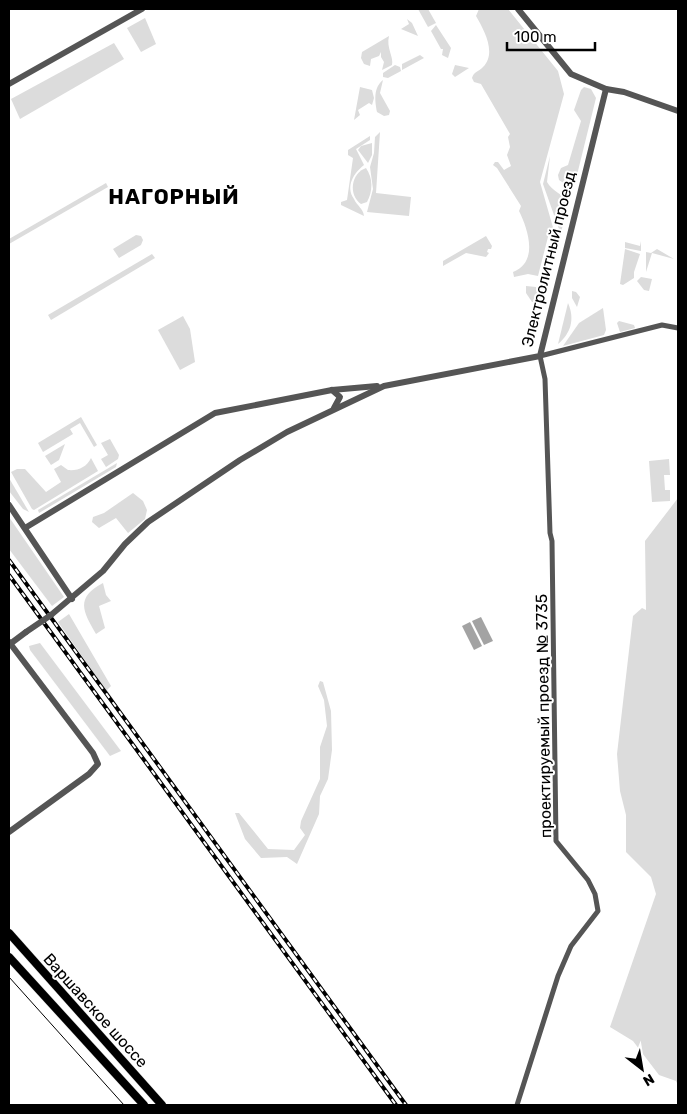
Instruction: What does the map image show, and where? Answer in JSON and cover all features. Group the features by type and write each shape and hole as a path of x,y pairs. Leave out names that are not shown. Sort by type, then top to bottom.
{"main road":[{"name":"Варшавское шоссе","path":"9,933 162,1105"},
{"name":"Варшавское шоссе","path":"9,957 144,1105"}],"street":[{"path":"9,84 142,9"},
{"path":"518,9 571,74 606,89 624,92 678,111"},
{"name":"Электролитный проезд","path":"9,643 72,599 102,571 148,522 240,460 331,411 384,386 540,356 606,89"},
{"path":"540,356 662,324 678,328"},
{"name":"проектируемый проезд № 3735","path":"516,1105 558,976 571,946 596,916 599,905 588,880 556,841 552,541 550,533 545,379 540,356"},
{"path":"24,528 215,413 332,390 384,386"},
{"path":"331,411 340,397 332,390"},
{"path":"9,505 72,599"},
{"path":"9,643 93,753 98,764 89,774 9,832"}],"shaded area":[{"path":"418,9 428,9 436,23 428,27"},
{"path":"479,9 508,9 558,71 564,94 540,182 554,231 549,233 538,276 528,274 514,277 513,272 521,267 529,253 528,236 519,211 521,206 497,168 493,165 495,162 498,162 504,170 511,166 507,155 510,147 508,137 510,134 481,84 474,82 472,78 483,67 489,55 488,41 476,16"},
{"path":"145,18 156,44 141,52 127,28"},
{"path":"407,19 412,23 418,36 401,29 409,24"},
{"path":"436,25 451,48 448,58 442,55 443,49 441,49 431,31"},
{"path":"389,36 388,44 392,65 382,70 384,62 381,52 379,56 371,59 370,66 364,64 361,58 362,52"},
{"path":"114,43 124,59 20,119 11,99"},
{"path":"420,55 424,58 402,70 402,64"},
{"path":"395,65 400,67 401,71 388,78 383,77 383,73"},
{"path":"455,65 469,68 455,77 452,74"},
{"path":"383,80 380,93 390,111 389,115 384,116 377,112 375,99 376,91"},
{"path":"360,87 372,90 374,98 372,105 369,103 358,110 360,115 354,120"},
{"path":"584,87 591,89 596,98 576,179 571,183 565,184 559,180 558,175 561,168 568,165 581,121 574,110 581,90"},
{"path":"380,132 376,193 411,197 409,216 367,212 373,189 370,167 374,153 375,137"},
{"path":"370,136 370,140 356,149 364,165 354,176 350,189 364,216 341,205 341,202 347,200 353,158 348,155 348,150"},
{"path":"372,143 372,155 368,163 358,150 361,146"},
{"path":"550,156 547,182 563,197 567,204 558,248 560,232 543,184"},
{"path":"366,168 371,180 371,189 367,202 361,204 354,195 353,185 357,174"},
{"path":"106,183 108,187 9,244 9,239"},
{"path":"136,235 141,236 143,240 141,245 119,258 113,249"},
{"path":"486,236 492,246 491,249 488,249 487,252 489,253 486,257 466,253 443,266 443,261"},
{"path":"641,241 641,251 625,248 625,242 640,246"},
{"path":"625,249 640,254 634,278 623,285 620,284"},
{"path":"657,249 674,259 652,253 646,272 646,252 651,253"},
{"path":"152,254 155,258 51,320 48,315"},
{"path":"641,277 652,279 649,291 644,290 637,281"},
{"path":"526,286 536,287 541,302 532,302 526,293"},
{"path":"572,291 576,292 580,297 577,307 572,298"},
{"path":"568,303 571,315 569,330 558,344"},
{"path":"603,308 606,330 604,335 563,346 579,323"},
{"path":"183,316 190,329 195,362 180,370 158,330"},
{"path":"619,321 634,325 635,328 620,332 617,323"},
{"path":"81,417 97,445 94,447 80,423 70,429 73,434 43,452 38,443"},
{"path":"110,439 119,455 118,459 106,467 101,459 108,455 101,443"},
{"path":"65,444 59,460 51,465 45,456"},
{"path":"91,458 98,471 34,510 11,472 17,469 25,469 46,492 61,482 54,469 61,465 68,470 79,469 85,466"},
{"path":"669,459 670,475 664,475 665,490 670,490 670,501 652,502 649,461"},
{"path":"117,463 116,467 39,513 38,510"},
{"path":"9,478 29,512 23,509 9,491"},
{"path":"133,493 143,501 147,510 145,519 128,533 116,518 99,528 92,522 93,517 104,513"},
{"path":"678,498 678,1085 676,1081 659,1075 633,1041 610,1027 656,894 651,877 626,852 626,815 620,791 617,754 633,616 642,608 646,610 645,541"},
{"path":"9,517 64,597 52,606 9,549"},
{"path":"103,583 106,595 111,601 99,606 105,628 96,634 84,606 88,594"},
{"path":"69,614 111,686 107,690 136,733 58,622"},
{"path":"481,617 493,641 484,645 472,621"},
{"path":"470,622 482,646 474,650 462,626"},
{"path":"40,643 121,751 110,756 30,650 29,646"},
{"path":"320,681 323,682 331,711 332,750 328,779 320,796 319,814 297,864 287,857 261,858 245,839 235,813 239,813 268,849 294,850 305,835 300,828 301,821 320,779 320,747 327,726 324,700 318,686"}],"tram line":[{"path":"9,977 124,1105"}],"railway":[{"path":"9,560 406,1105"},
{"path":"9,575 396,1105"}],"district":[{"name":"НАГОРНЫЙ","path":"174,197"}]}
